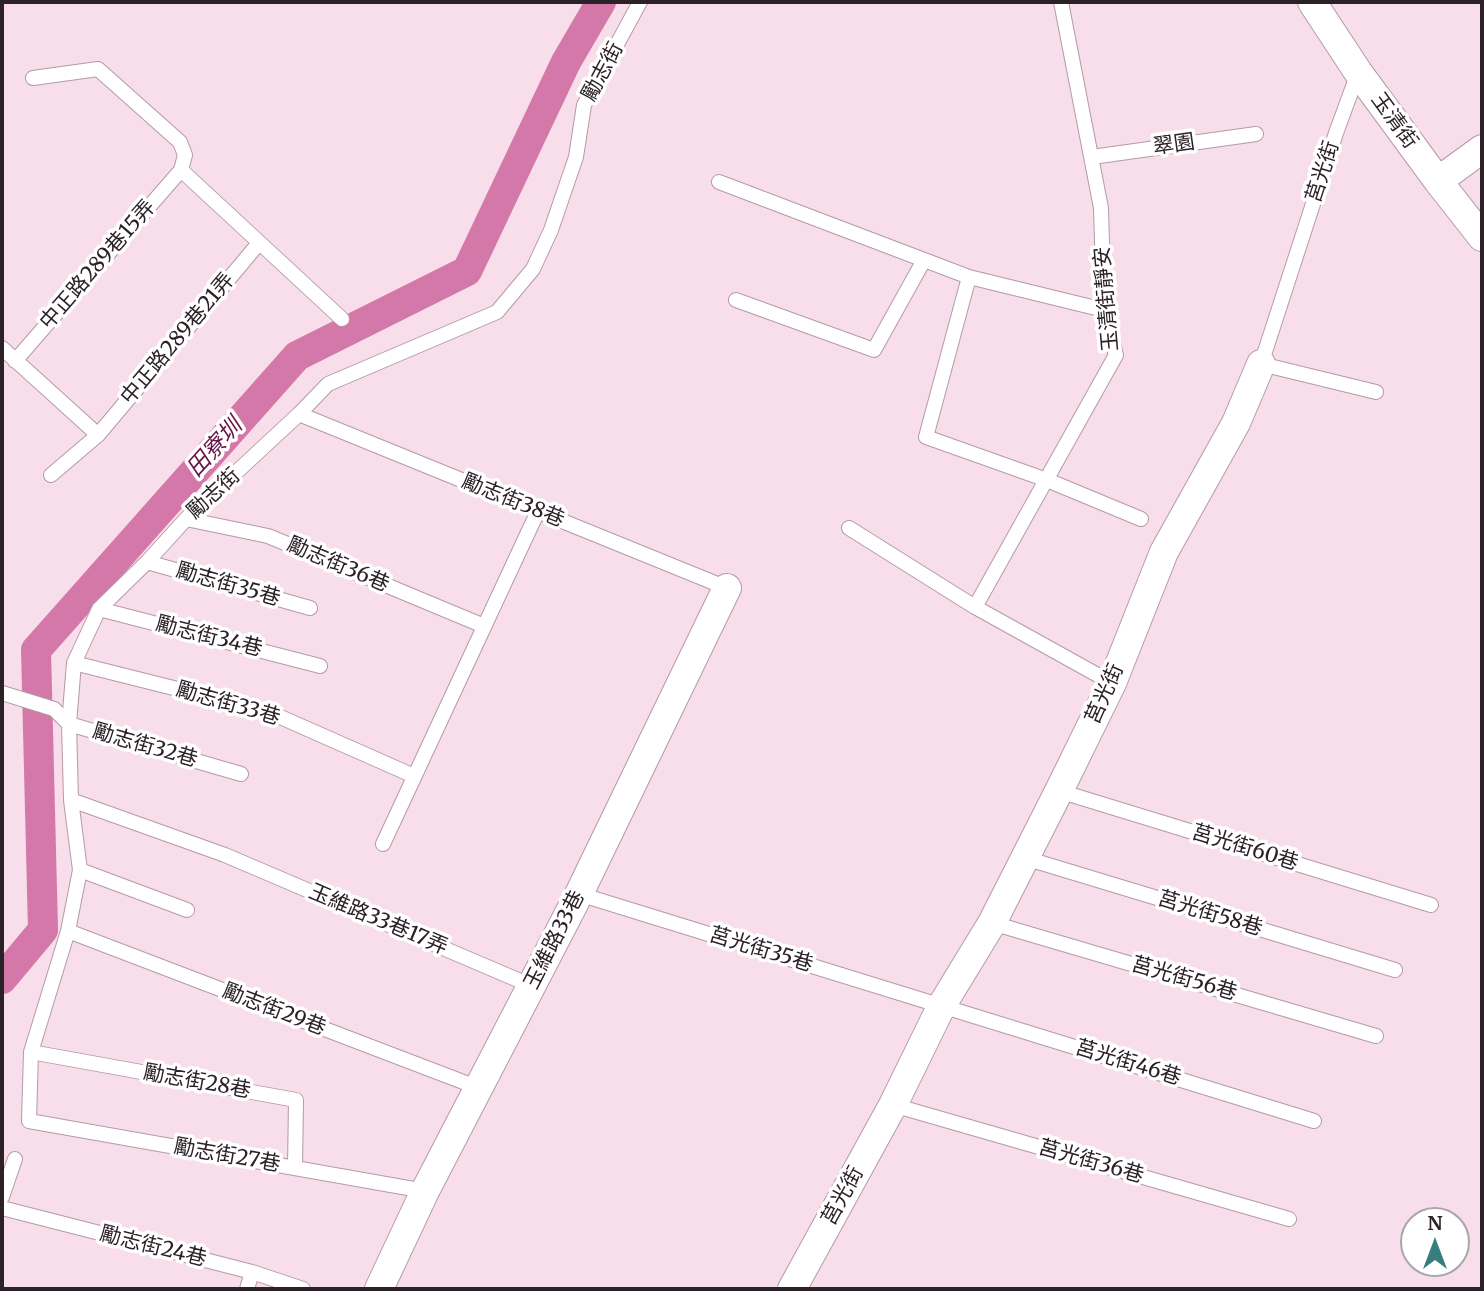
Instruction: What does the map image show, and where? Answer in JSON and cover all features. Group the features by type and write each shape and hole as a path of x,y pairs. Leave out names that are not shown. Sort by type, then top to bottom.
{"street":[{"name":"玉清街","path":"1312,2 1358,72 1482,237"},
{"path":"1438,181 1482,149"},
{"name":"莒光街","path":"792,1289 893,1105 942,1005 992,923 1025,858 1112,683 1164,552 1236,423 1261,365"},
{"name":"玉維路33巷","path":"379,1289 425,1191 579,894 727,588"}],"lane":[{"name":"勵志街","path":"29,1121 31,1052 68,932 80,870 71,800 69,724 75,663 99,609 187,519 328,384 497,312 533,269 551,230 576,157 584,105 640,2"},
{"name":"玉清街靜安","path":"975,607 1116,355 1104,310 1101,208 1061,2"},
{"path":"33,78 98,69 180,142 185,155 181,170 342,318"},
{"name":"莒光街","path":"1261,365 1358,72"},
{"name":"翠園","path":"1092,157 1256,134"},
{"name":"中正路289巷15弄","path":"15,361 181,170"},
{"path":"719,182 969,277 1104,310"},
{"name":"中正路289巷21弄","path":"51,475 98,435 259,243"},
{"path":"736,300 873,350 924,260"},
{"path":"969,277 926,437 1047,480 1141,519"},
{"path":"2,348 98,435"},
{"path":"1261,365 1376,392"},
{"name":"勵志街38巷","path":"299,414 727,588"},
{"path":"383,844 538,511"},
{"name":"勵志街36巷","path":"187,519 268,536 485,626"},
{"path":"849,528 975,607 1112,683"},
{"name":"勵志街35巷","path":"147,562 310,608"},
{"name":"勵志街34巷","path":"99,609 320,666"},
{"name":"勵志街33巷","path":"75,663 269,712 414,776"},
{"name":"勵志街32巷","path":"3,693 54,709 69,724 241,774"},
{"name":"莒光街60巷","path":"1059,791 1431,905"},
{"name":"玉維路33巷17弄","path":"71,800 225,855 532,986"},
{"name":"莒光街58巷","path":"1025,858 1395,970"},
{"path":"80,870 187,910"},
{"name":"莒光街35巷","path":"579,894 942,1005"},
{"name":"莒光街56巷","path":"992,923 1376,1036"},
{"name":"勵志街29巷","path":"68,932 479,1088"},
{"name":"莒光街46巷","path":"942,1005 1314,1121"},
{"name":"勵志街28巷","path":"31,1052 296,1100 295,1168"},
{"name":"莒光街36巷","path":"893,1105 1289,1219"},
{"name":"勵志街27巷","path":"29,1121 425,1191"},
{"path":"2,1197 15,1159"},
{"name":"勵志街24巷","path":"2,1208 252,1272 303,1289"},
{"path":"247,1289 252,1272"}],"waterway":[{"name":"田寮圳","path":"2,979 43,930 36,650 297,356 467,271 566,62 601,2"}]}
